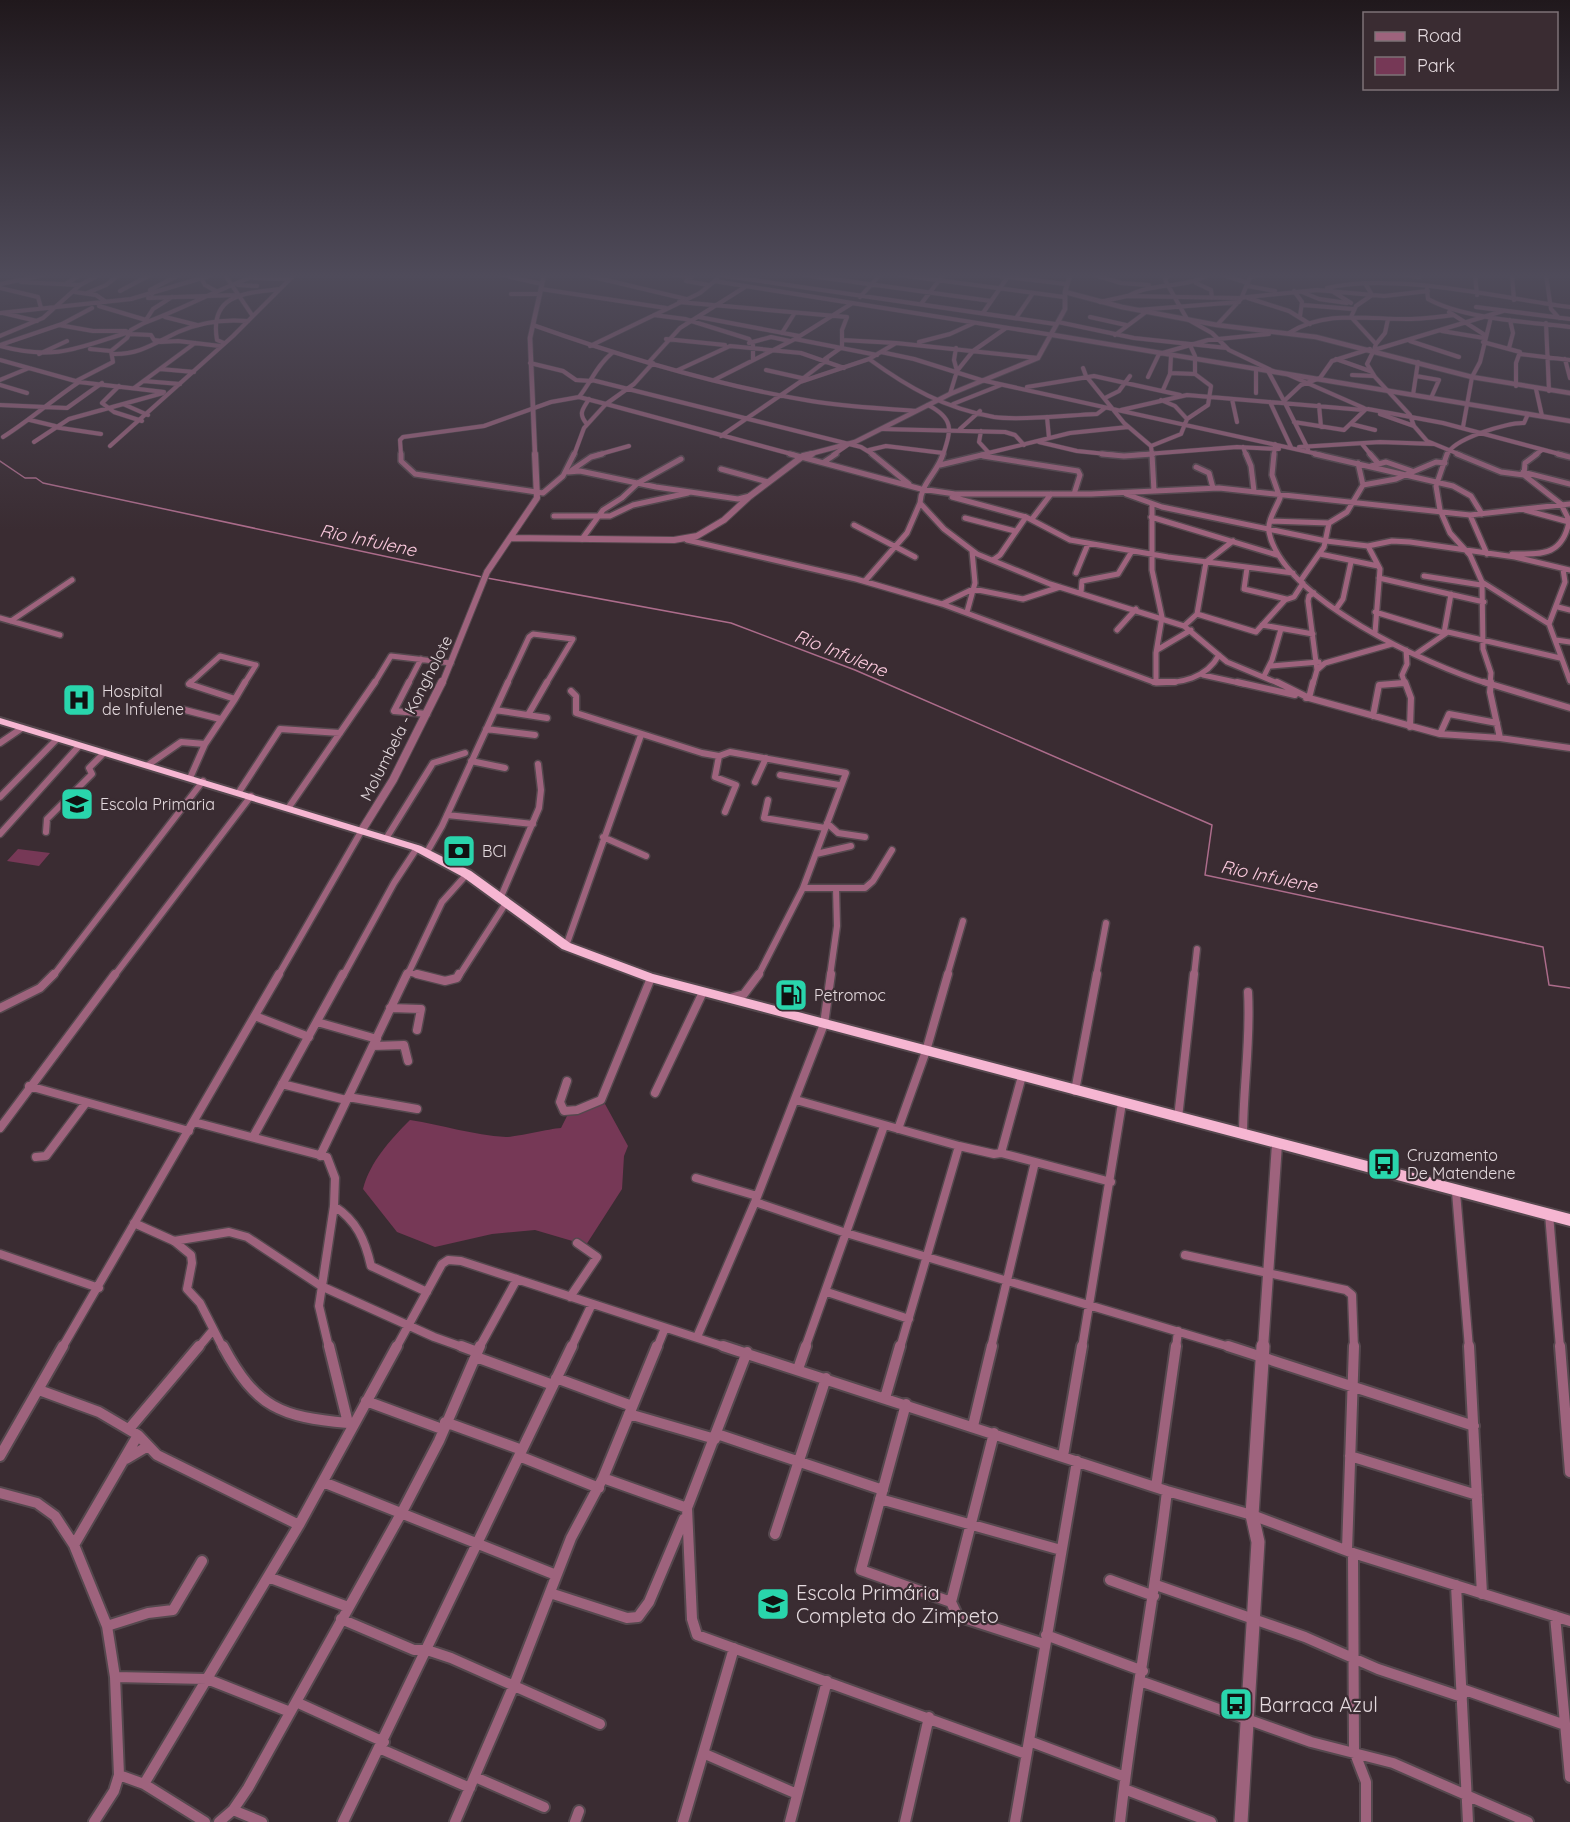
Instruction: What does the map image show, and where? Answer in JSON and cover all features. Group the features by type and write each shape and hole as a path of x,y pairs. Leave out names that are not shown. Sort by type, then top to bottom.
{"highway":[{"path":"0,721 250,795 422,850 467,873 566,946 651,978 1456,1192 1570,1220"}],"street":[{"path":"0,360 77,381 164,392"},
{"path":"3,437 30,420 77,381 113,362 113,360"},
{"path":"134,388 172,360"},
{"path":"110,446 142,421 206,360"},
{"path":"602,360 592,381 580,395 468,429 403,436 400,440 401,461 415,474 538,494 548,490 591,457 629,446"},
{"path":"639,360 781,396 814,402 916,411"},
{"path":"573,470 586,423 629,388 653,360"},
{"path":"678,370 700,360"},
{"path":"714,380 753,360"},
{"path":"826,360 844,368"},
{"path":"721,436 781,396 826,360"},
{"path":"766,370 804,378 866,360"},
{"path":"870,360 909,388 936,401 996,417 1097,414 1105,408"},
{"path":"917,360 1001,385 1432,480 1472,496 1480,504 1482,514"},
{"path":"954,360 957,373"},
{"path":"950,394 957,373 966,360"},
{"path":"687,540 724,520 738,503 803,456 855,442 950,394 1033,360"},
{"path":"1148,377 1156,360"},
{"path":"1163,390 1170,373 1172,360"},
{"path":"1194,360 1195,374"},
{"path":"1200,360 1570,421"},
{"path":"1252,360 1278,373"},
{"path":"1284,402 1305,384 1318,380 1334,360"},
{"path":"1341,360 1370,371"},
{"path":"1367,360 1370,371 1411,417 1422,437 1499,471 1570,483"},
{"path":"1410,360 1515,386 1570,393"},
{"path":"1463,427 1472,376 1480,360"},
{"path":"1515,386 1519,360"},
{"path":"1549,390 1550,360"},
{"path":"1568,360 1570,378"},
{"path":"1413,395 1418,362"},
{"path":"510,537 538,494 530,363 562,371 576,380 629,388 868,450 911,486"},
{"path":"0,381 28,368"},
{"path":"1083,368 1086,376 1113,410 1128,427 1151,446"},
{"path":"160,369 194,372"},
{"path":"1256,369 1256,393"},
{"path":"1268,371 1310,453"},
{"path":"1151,446 1181,434 1187,419 1203,410 1210,397 1211,386 1195,374 1170,373"},
{"path":"1289,375 1366,409 1414,426"},
{"path":"1352,375 1374,376"},
{"path":"1416,375 1439,380 1431,398"},
{"path":"1018,388 1040,386 1086,376 1127,382 1183,395 1366,409 1463,427 1570,457"},
{"path":"1105,398 1119,391 1130,376"},
{"path":"576,380 580,395"},
{"path":"144,381 180,384"},
{"path":"0,405 67,408 102,383"},
{"path":"0,385 27,393"},
{"path":"950,405 979,396 1001,385"},
{"path":"119,386 103,402 108,408 142,421"},
{"path":"1040,386 1044,393"},
{"path":"1536,389 1542,416"},
{"path":"34,442 54,427 108,408 172,391"},
{"path":"580,395 721,436 954,496 1029,518 1066,539 1151,554 1293,573"},
{"path":"1121,410 1183,395"},
{"path":"586,423 580,411 589,399"},
{"path":"1232,399 1237,422"},
{"path":"1161,400 1175,406 1187,419"},
{"path":"1270,402 1291,448"},
{"path":"123,404 148,415"},
{"path":"928,405 942,412 954,430"},
{"path":"1319,405 1321,427"},
{"path":"1294,422 1344,430 1366,409"},
{"path":"865,581 909,529 915,508 920,503 921,489 940,465 954,430 972,421 980,411"},
{"path":"1500,738 1490,684 1491,673 1482,641 1484,602 1481,583 1470,555 1450,533 1441,514 1437,483 1448,449 1461,438 1484,434 1511,422 1524,423 1528,414"},
{"path":"993,432 996,417"},
{"path":"1047,417 1049,438"},
{"path":"30,420 54,427 100,434"},
{"path":"1351,424 1375,430"},
{"path":"940,465 1070,433 1128,427"},
{"path":"882,429 1013,434 1023,445"},
{"path":"981,431 979,442 989,453"},
{"path":"1039,442 1077,451 1121,456 1275,446"},
{"path":"824,462 846,444"},
{"path":"1291,448 1362,444 1434,444"},
{"path":"1362,444 1377,462"},
{"path":"868,450 886,446 943,453"},
{"path":"1145,501 1151,491 1151,446"},
{"path":"1275,446 1272,475 1280,498 1268,530 1277,555 1314,593 1392,644 1460,675 1570,708"},
{"path":"1243,447 1251,466 1254,491"},
{"path":"1523,474 1525,463 1542,450"},
{"path":"981,455 1031,461 1078,471 1080,475 1074,494"},
{"path":"582,538 598,516 638,483 681,459"},
{"path":"1371,466 1377,462 1395,463 1412,471"},
{"path":"1363,485 1407,474 1436,462 1445,463"},
{"path":"1270,521 1329,522 1344,515 1355,502 1363,485 1358,463"},
{"path":"1196,467 1209,473 1213,488"},
{"path":"721,468 768,482"},
{"path":"573,470 738,503"},
{"path":"1495,555 1551,550 1565,538 1570,522 1565,504 1523,474"},
{"path":"954,496 1124,494 1213,488 1278,493 1441,514 1470,515 1565,504 1570,498"},
{"path":"554,516 610,516 633,505 691,493"},
{"path":"993,560 1000,555 1015,531 1051,494"},
{"path":"1124,494 1152,504 1326,541 1368,546 1404,541 1495,555 1570,570"},
{"path":"920,503 944,529 972,551 1059,587 1185,626 1219,655 1236,666 1264,676 1309,698"},
{"path":"1152,504 1153,578 1162,617 1157,650 1156,683"},
{"path":"1520,509 1570,522"},
{"path":"1470,515 1487,554"},
{"path":"1151,516 1277,555"},
{"path":"965,518 1015,531"},
{"path":"1247,568 1244,589 1286,599 1294,597 1320,554 1326,541 1329,522"},
{"path":"854,525 915,557"},
{"path":"510,537 687,540 865,581 942,604 1156,683 1176,682 1203,675 1309,698 1440,734 1500,738 1570,748"},
{"name":"Molumbela - Kongholote","path":"362,830 393,780 427,714 451,663 487,572 510,537"},
{"path":"1185,626 1197,614 1200,581 1206,562 1233,541"},
{"path":"1076,573 1088,544"},
{"path":"1368,546 1378,566 1379,578 1375,633"},
{"path":"967,612 975,589 972,551"},
{"path":"1081,593 1082,581 1118,574 1132,551"},
{"path":"1320,554 1378,566"},
{"path":"1336,609 1343,599 1351,562"},
{"path":"1549,624 1558,607 1566,578 1563,569"},
{"path":"1424,576 1481,583 1549,624 1570,681"},
{"path":"1379,578 1484,602"},
{"path":"11,621 72,580"},
{"path":"1562,586 1570,589"},
{"path":"942,604 975,589 1023,599 1059,587"},
{"path":"1309,698 1317,670 1308,601 1309,596 1314,593"},
{"path":"1416,654 1444,633 1451,594"},
{"path":"1197,614 1256,632 1286,599"},
{"path":"1558,607 1570,610"},
{"path":"1117,630 1136,609"},
{"path":"1375,612 1444,633 1564,662"},
{"path":"0,618 60,635"},
{"path":"1262,625 1313,634"},
{"path":"1264,676 1270,666 1274,646 1281,629"},
{"path":"1157,650 1191,630"},
{"path":"253,1137 399,875 422,850 447,815 530,635 573,639 528,715"},
{"path":"1556,640 1570,642"},
{"path":"1270,666 1325,663 1392,644"},
{"path":"1406,650 1407,664 1402,671 1404,683 1412,698 1410,727"},
{"path":"289,807 364,701 391,655 451,663"},
{"path":"1203,675 1219,655"},
{"path":"190,777 205,744 220,719 235,699 256,665 220,656 189,684 235,699"},
{"path":"421,659 394,711 427,714"},
{"path":"1317,670 1325,663"},
{"path":"1373,716 1379,685 1404,683"},
{"path":"571,691 576,696 576,713 642,735 719,756 730,752 843,771 846,774 839,785 803,888 752,988 744,994 727,999"},
{"path":"181,709 220,719"},
{"path":"495,710 547,718"},
{"path":"1440,734 1449,714 1497,723"},
{"path":"0,743 22,728"},
{"path":"239,792 280,729 340,733"},
{"path":"486,729 535,735"},
{"path":"566,946 603,837 642,735"},
{"path":"636,749 653,738"},
{"path":"0,797 57,739"},
{"path":"148,765 181,742 205,744"},
{"path":"0,834 79,746"},
{"path":"46,832 47,819 87,781 92,774 89,768 104,753"},
{"path":"387,837 433,763 465,753"},
{"path":"719,756 715,777 736,785 725,812"},
{"path":"755,782 766,758"},
{"path":"471,761 505,768"},
{"path":"408,972 445,981 458,978 503,901 533,824 540,804 538,764"},
{"path":"780,775 839,785"},
{"path":"0,1008 46,983 203,782"},
{"path":"0,1128 29,1086 187,882 250,795"},
{"path":"768,800 764,818 826,825 838,833 865,837"},
{"path":"447,815 533,824"},
{"path":"0,1456 362,830"},
{"path":"603,837 646,856"},
{"path":"816,854 851,846"},
{"path":"803,888 869,886 892,850"},
{"path":"320,1156 442,902 467,873"},
{"path":"697,1337 756,1199 824,1024 837,926 836,888"},
{"path":"898,1129 926,1051 963,921"},
{"path":"1075,1091 1106,923"},
{"path":"1178,1118 1197,950"},
{"path":"567,1081 560,1102 564,1110 577,1110 601,1101 651,978"},
{"path":"655,1093 703,992"},
{"path":"1244,1135 1243,1100 1250,1022 1248,992"},
{"path":"390,1008 421,1010 417,1030"},
{"path":"255,1016 309,1037"},
{"path":"317,1023 375,1042 404,1045 408,1061"},
{"path":"1001,1153 1022,1076"},
{"path":"282,1084 347,1099 417,1110"},
{"path":"29,1086 85,1104 189,1131"},
{"path":"796,1100 958,1146 994,1154 1001,1153 1111,1182"},
{"path":"1063,1456 1111,1182 1122,1103"},
{"path":"36,1158 46,1156 85,1104"},
{"path":"194,1122 327,1157 333,1168 334,1206 321,1286 321,1318 350,1424"},
{"path":"798,1369 884,1126"},
{"path":"1241,1822 1258,1542 1252,1515 1277,1144"},
{"path":"885,1398 958,1146"},
{"path":"973,1426 1035,1162"},
{"path":"696,1178 846,1233 1264,1357 1474,1426"},
{"path":"1456,1192 1474,1426 1482,1594"},
{"path":"334,1206 356,1224 369,1251 371,1266 427,1292"},
{"path":"1549,1214 1570,1472"},
{"path":"134,1223 174,1241 192,1255 193,1265 189,1274 188,1289 199,1302 213,1330 254,1392 280,1411 299,1418 350,1424"},
{"path":"174,1241 229,1232 248,1237 321,1286 476,1354 631,1410 799,1462 971,1528 1016,1536 1061,1550"},
{"path":"570,1297 597,1257 577,1243"},
{"path":"0,1254 99,1288"},
{"path":"1185,1255 1346,1290 1352,1295 1350,1552 1354,1751 1366,1782 1366,1822"},
{"path":"144,1784 268,1577 323,1482 350,1424 366,1401 442,1264 448,1260 747,1352 1167,1491 1252,1515 1350,1552 1570,1621"},
{"path":"219,1822 233,1810 248,1788 402,1512 439,1441 443,1425 476,1354 517,1280"},
{"path":"827,1292 909,1319"},
{"path":"343,1822 592,1304"},
{"path":"455,1822 514,1685 556,1575 580,1520 601,1483 665,1328"},
{"path":"74,1545 126,1459 134,1432 213,1330"},
{"path":"1156,1487 1178,1331"},
{"path":"550,1593 627,1618 638,1617 649,1602 686,1513 747,1352"},
{"path":"775,1534 826,1378"},
{"path":"39,1390 99,1412 134,1432 157,1455 298,1525"},
{"path":"366,1401 443,1425 686,1513"},
{"path":"906,1404 861,1570 883,1580 951,1602"},
{"path":"994,1433 951,1602 957,1615 1045,1640 1142,1676 1248,1721 1311,1742 1354,1751 1393,1763 1467,1798 1528,1822"},
{"path":"126,1459 148,1446"},
{"path":"1350,1456 1478,1495"},
{"path":"1015,1822 1077,1461"},
{"path":"323,1482 402,1512 477,1546 556,1575"},
{"path":"1120,1822 1132,1716 1142,1676 1167,1491"},
{"path":"0,1492 48,1508 74,1545 107,1626 115,1677 119,1775 114,1791 94,1822"},
{"path":"686,1513 694,1631 702,1638 1026,1754"},
{"path":"107,1626 148,1613 173,1610 201,1561"},
{"path":"268,1577 348,1607"},
{"path":"1110,1580 1253,1618 1353,1656 1378,1669 1462,1693 1567,1733"},
{"path":"1456,1585 1468,1822"},
{"path":"1555,1616 1570,1777"},
{"path":"341,1619 414,1650 427,1650 514,1685 539,1699 600,1724"},
{"path":"683,1822 705,1754 734,1648"},
{"path":"115,1677 207,1679 293,1707 473,1783 544,1807"},
{"path":"790,1822 827,1681"},
{"path":"905,1822 929,1718"},
{"path":"1029,1741 1211,1822"},
{"path":"705,1754 797,1794"},
{"path":"119,1775 144,1784 201,1821"},
{"path":"233,1810 262,1822"}],"green space":[{"path":"18,849 50,853 39,866 7,861"},
{"path":"605,1104 628,1146 624,1156 622,1189 586,1245 535,1230 492,1234 435,1247 397,1232 363,1189 376,1161 410,1120 482,1134 511,1137 561,1128 568,1114"}],"waterway":[{"name":"Rio Infulene","path":"0,461 25,478 36,478 43,483 482,577"},
{"name":"Rio Infulene","path":"487,578 731,623 855,670 1212,825 1205,875 1543,947 1549,985 1570,988"}],"place":[{"name":"Hospital de Infulene","path":"79,700"},
{"name":"Escola Primaria","path":"77,804"},
{"name":"BCI","path":"459,851"},
{"name":"Petromoc","path":"791,995"},
{"name":"Cruzamento De Matendene","path":"1384,1164"},
{"name":"Escola Primária Completa do Zimpeto","path":"773,1604"},
{"name":"Barraca Azul","path":"1236,1704"}]}
